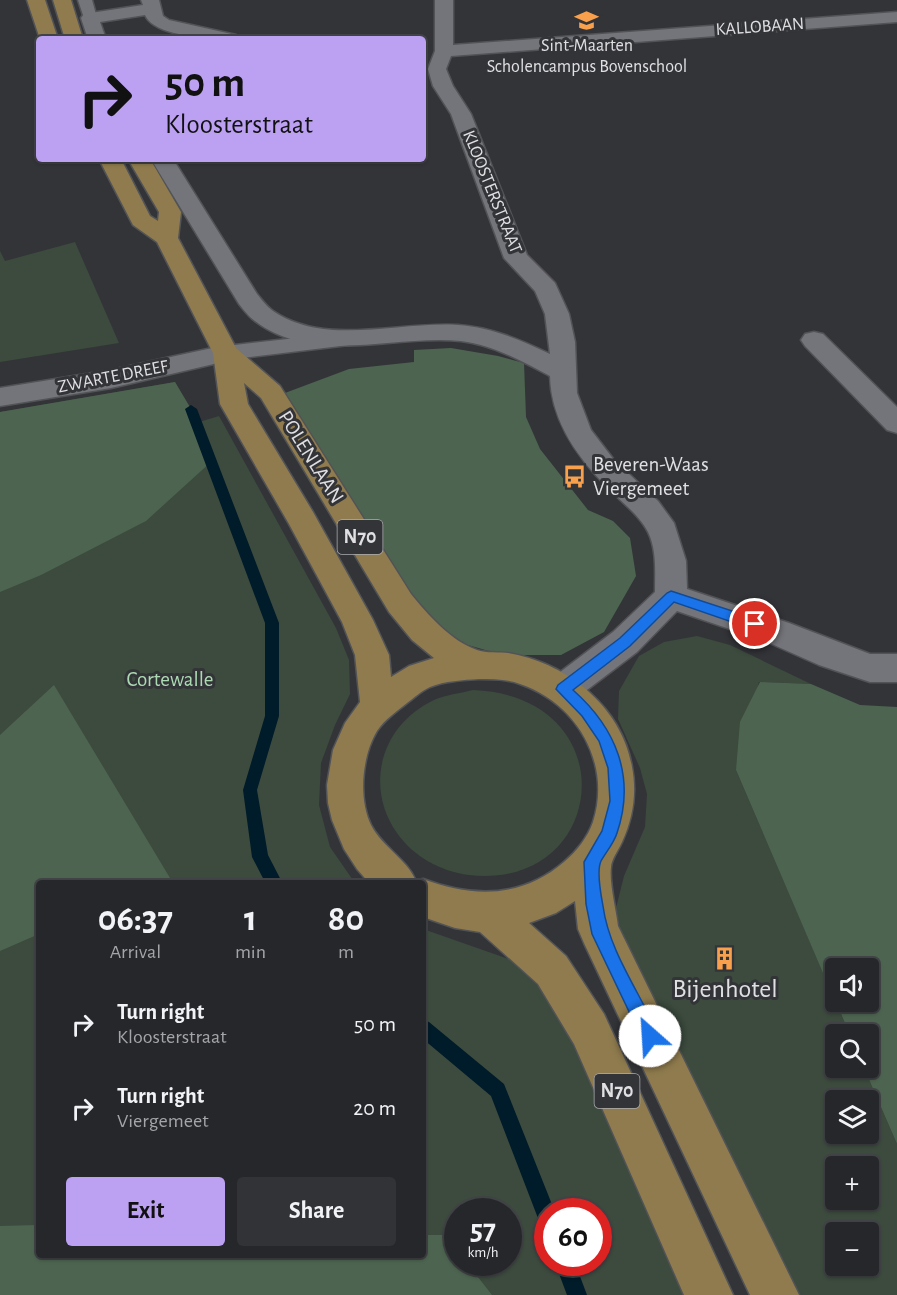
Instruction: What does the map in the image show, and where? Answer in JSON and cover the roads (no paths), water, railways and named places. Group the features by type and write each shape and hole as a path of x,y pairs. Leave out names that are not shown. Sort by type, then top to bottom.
{"main road":[{"path":"36,0 48,36"},
{"path":"62,0 73,36"},
{"name":"POLENLAAN","path":"112,162 141,220 167,238 226,353 234,404 357,620 372,655 377,705"},
{"name":"POLENLAAN","path":"141,162 170,212 167,238"},
{"name":"POLENLAAN","path":"226,353 271,392 406,611 438,645 470,663"},
{"name":"N70","path":"393,880 378,867 356,835 346,801 347,765 357,733 377,705 419,676 470,663 513,668 534,674 563,689 587,711 605,738 615,768 617,801 610,833 591,862 571,883 546,898 518,908 488,913 446,908 426,899"},
{"name":"N70","path":"591,862 598,929 775,1295"},
{"name":"N70","path":"488,913 552,970 589,1029 709,1295"}],"street":[{"name":"KLOOSTERSTRAAT","path":"444,0 444,51 430,69 461,114 516,258 546,288 557,314 561,330 564,393 578,433 604,467 648,509 663,531 671,561 671,596"},
{"path":"96,36 90,18 151,4 155,18 163,24 217,36"},
{"name":"KALLOBAAN","path":"444,51 897,16"},
{"path":"164,162 248,298 264,315 284,326 310,334 344,338 422,332 461,333 500,343 562,371"},
{"path":"814,340 897,423"},
{"name":"ZWARTE DREEF","path":"0,397 111,379 226,353"},
{"path":"563,689 625,642 671,596 755,624 870,668 897,668"}],"lane":[{"path":"85,0 90,18"},
{"path":"226,353 372,337"}],"waterway":[{"path":"191,409 272,623 272,716 250,790 260,857 273,880"},
{"path":"426,1030 498,1090 540,1198"},
{"path":"570,1276 577,1295"}],"place":[{"name":"Sint-Maarten Scholencampus Bovenschool","path":"587,20"},
{"name":"Beveren-Waas Viergemeet","path":"575,476"},
{"name":"Bijenhotel","path":"725,958"}],"park label":[{"name":"Cortewalle","path":"170,679"}]}
